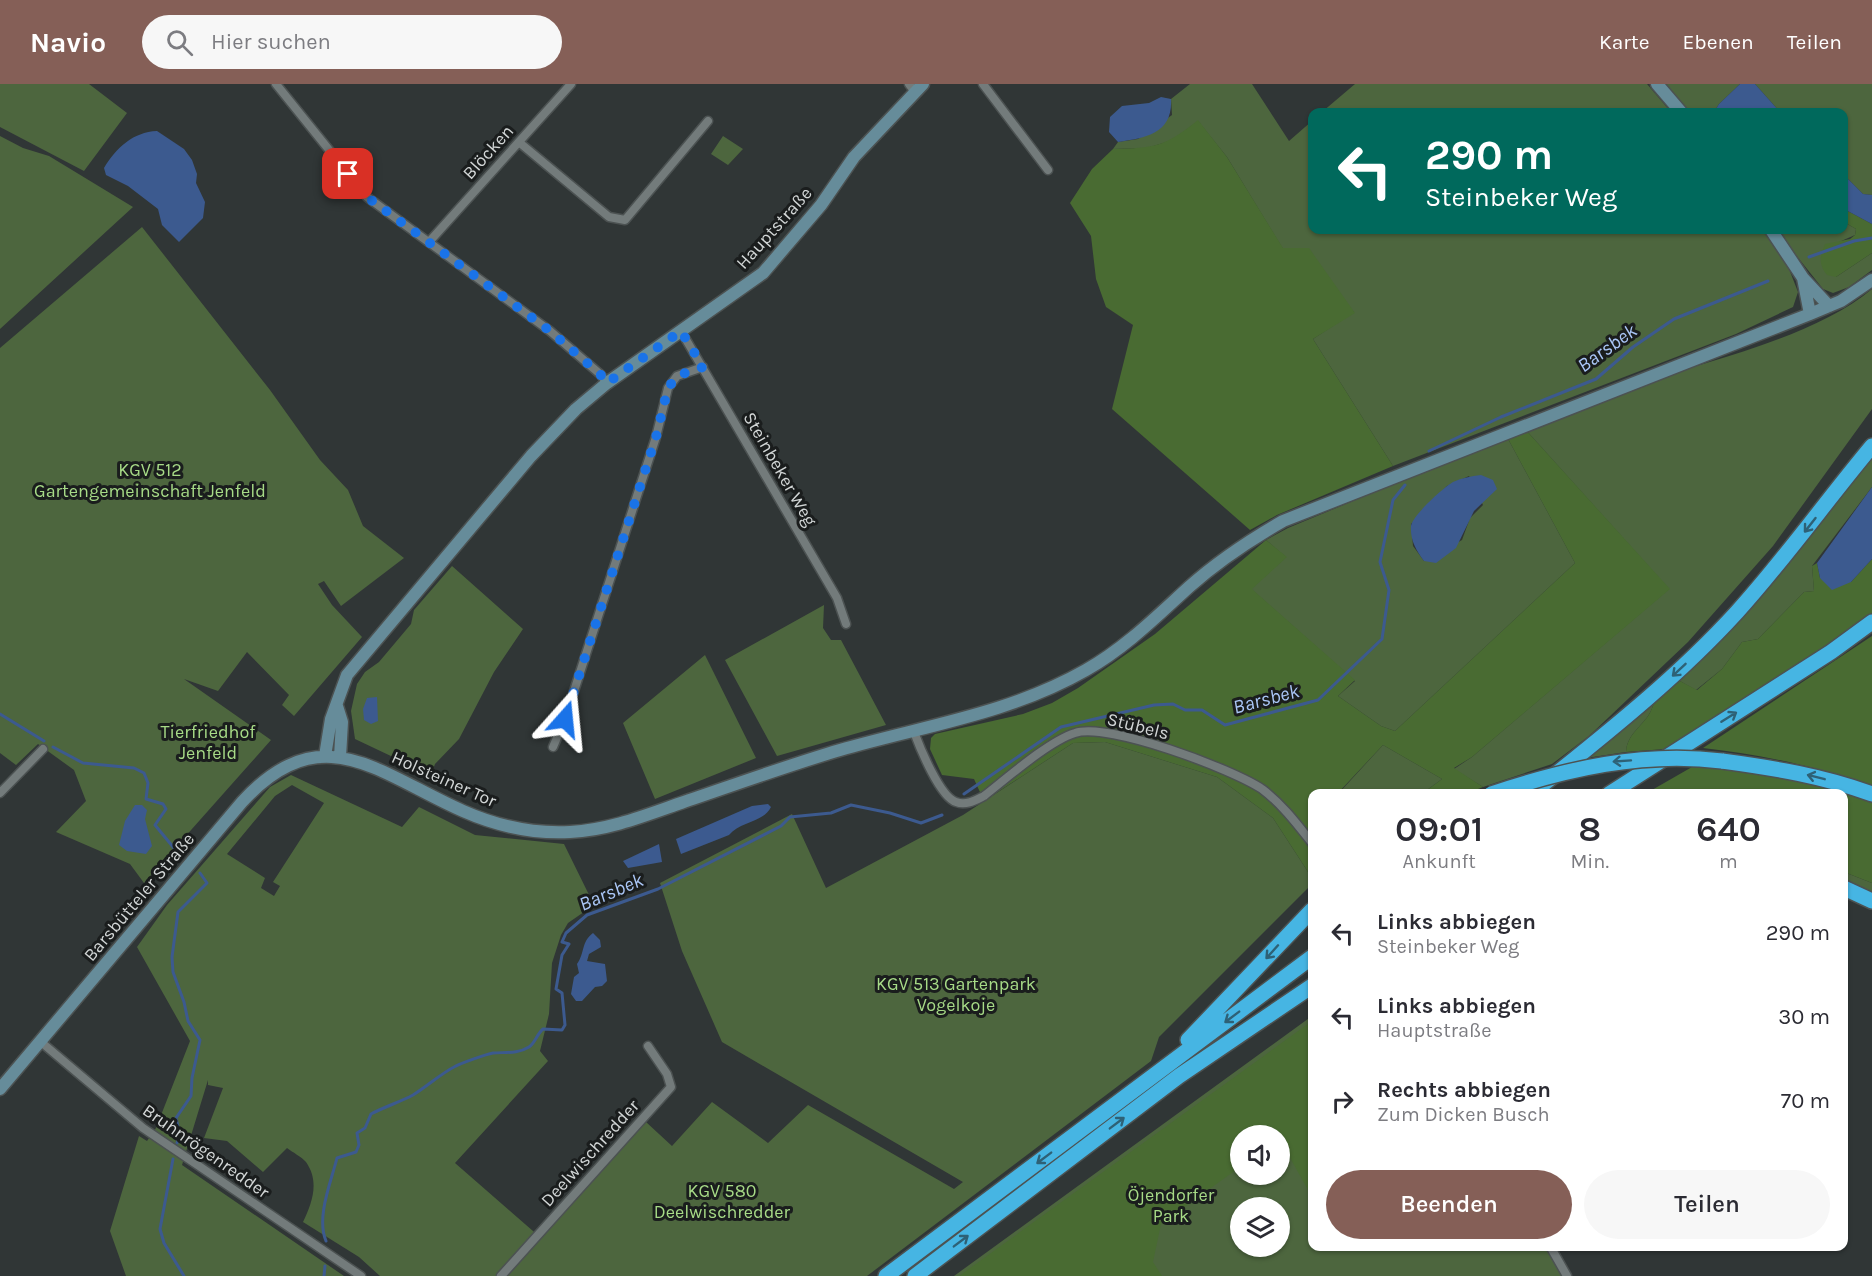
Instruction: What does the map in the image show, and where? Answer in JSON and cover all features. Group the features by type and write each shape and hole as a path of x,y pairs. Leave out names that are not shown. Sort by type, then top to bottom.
{"highway":[{"path":"1845,478 1872,433"},
{"path":"1537,789 1603,737 1679,670 1736,614 1872,446"},
{"path":"1617,789 1831,652 1872,622"},
{"path":"1506,789 1539,778 1607,762 1687,756 1787,769 1842,783 1872,795"},
{"path":"1848,890 1872,901"},
{"path":"1124,1098 1215,1014 1308,914"},
{"path":"886,1276 1308,960"},
{"path":"915,1276 1179,1076 1308,989"}],"main road":[{"path":"1657,84 1678,108"},
{"name":"Hauptstraße","path":"337,706 339,693 347,675 538,449 576,409 607,383 763,273 821,205 854,157 916,87"},
{"path":"1775,234 1803,278 1829,306"},
{"path":"1803,278 1810,314"},
{"name":"Holsteiner Tor","path":"340,757 377,769 464,812 497,823 524,831 569,832 618,825 840,750 1010,705 1086,670 1130,640 1212,568 1283,521 1810,314 1829,306 1872,280"},
{"path":"325,756 331,719 337,706"},
{"path":"337,706 342,722 340,757"},
{"name":"Barsbütteler Straße","path":"0,1089 254,789 286,765 325,756 340,757"}],"street":[{"path":"276,84 367,197 550,331 600,374 607,383"},
{"name":"Blöcken","path":"429,242 571,84"},
{"path":"983,84 1048,170"},
{"path":"520,143 609,217 625,220 708,121"},
{"name":"Steinbeker Weg","path":"681,331 803,544 837,598 846,624"},
{"path":"553,747 565,719 650,456 668,388 677,376 703,367"},
{"name":"Stübels","path":"914,732 925,758 946,794 956,802 970,803 984,796 1058,742 1075,733 1099,732 1199,759 1262,789 1283,807 1308,838"},
{"path":"0,793 43,749"},
{"name":"Bruhnrögenredder","path":"41,1042 142,1128 361,1276"},
{"name":"Deelwischredder","path":"501,1276 671,1087 667,1074 648,1046"},
{"path":"1553,1251 1567,1276"}],"green space":[{"path":"0,84 89,84 127,113 84,171 0,127"},
{"path":"1190,84 1252,84 1289,141 1308,124 1308,234 1767,234 1784,256 1798,292 1793,307 1736,334 1393,466 1313,339 1354,312 1283,249 1227,157 1198,121 1173,140 1147,148 1113,149 1118,142 1138,139 1172,115 1171,99"},
{"path":"1355,84 1647,84 1668,108 1327,108"},
{"path":"1665,84 1740,84 1716,108 1685,108"},
{"path":"1755,84 1872,84 1872,195 1863,194 1848,179 1848,108 1776,108"},
{"path":"1198,120 1227,157 1283,248 1309,248 1355,313 1313,339 1393,466 1277,515 1250,530 1112,409 1133,325 1106,307 1096,279 1091,236 1070,203 1092,169 1113,149 1149,147 1167,141"},
{"path":"0,136 23,148 49,156 133,207 0,329"},
{"path":"723,136 743,149 728,165 711,154"},
{"path":"1848,211 1872,224 1872,253 1836,277 1827,275 1821,263 1825,244 1850,239 1855,235 1856,229 1848,224"},
{"path":"1848,224 1856,229 1855,235 1839,242 1836,277 1872,253 1872,270 1849,287 1833,293 1823,289 1779,234 1848,234"},
{"name":"KGV 512 Gartengemeinschaft Jenfeld","path":"142,227 270,390 320,460 348,490 363,526 404,558 341,606 324,581 318,584 332,605 362,637 294,716 282,705 289,695 247,652 218,691 184,679 271,740 144,883 130,864 56,832 86,801 74,770 38,744 16,765 0,753 0,348"},
{"path":"1872,289 1872,409 1773,546 1688,642 1589,736 1552,764 1483,787 1454,769 1472,757 1669,589 1525,429 1625,389 1792,334 1848,306"},
{"path":"1525,429 1670,589 1472,757 1454,768 1483,787 1478,789 1428,789 1442,779 1383,745 1342,789 1308,789 1308,872 1273,818 1217,777 1105,742 1073,743 984,801 974,779 942,775 930,749 931,738 935,734 1023,714 1052,703 1078,688 1155,634 1266,540 1287,557 1252,589 1355,680 1338,696 1381,726 1395,731 1575,563 1507,437"},
{"path":"1507,437 1575,563 1395,731 1381,726 1338,696 1355,681 1251,589 1286,557 1266,540 1288,528","holes":["1469,476 1483,505 1470,518 1462,540 1424,561 1413,546 1411,524 1447,486"]},
{"path":"1872,452 1872,487 1812,566 1814,591 1804,592 1758,639 1742,642 1722,669 1696,690 1678,680"},
{"path":"1872,559 1872,613 1827,647 1665,749 1626,752 1630,738 1652,709 1654,701 1678,680 1697,690 1722,669 1742,642 1758,639 1804,592 1814,591 1812,566 1817,563 1820,578 1851,582"},
{"path":"452,566 523,629 494,672 459,739 435,764 431,775 355,739 351,711 357,684 365,672 379,662 411,624 414,610"},
{"path":"824,605 823,628 831,640 841,640 886,725 777,756 725,660"},
{"path":"1872,636 1872,786 1789,762 1703,748"},
{"path":"705,655 756,758 655,799 623,723"},
{"path":"1654,701 1652,709 1630,738 1626,752 1586,758"},
{"path":"1105,742 1217,777 1273,818 1308,872 1308,888 1159,1037 1151,1061 867,1276 380,1276 359,1257 303,1222 312,1200 314,1185 310,1170 302,1158 287,1148 263,1172 227,1141 204,1138 223,1088 208,1085 208,1080 182,1165 344,1276 126,1276 110,1231 139,1136 147,1141 156,1128 190,1041 137,947 167,905 270,787 291,775 402,827 419,807 475,835 564,844 594,905 568,923 561,935 552,963 549,1014 540,1051 548,1061 455,1163 541,1238 646,1122 672,1146 712,1102 768,1143 808,1105 954,1189 963,1182 722,1042 682,951 660,883 792,814 826,888 963,815 1073,743","holes":["292,785 324,803 273,882 280,886 274,896 261,888 265,878 227,854 275,796"]},
{"path":"1383,745 1442,779 1428,789 1343,789"},
{"path":"1692,767 1707,767 1799,778 1834,789 1654,789"},
{"path":"1848,793 1872,801 1872,883 1848,874"},
{"path":"1848,874 1872,883 1872,894 1848,883"},
{"name":"Öjendorfer Park","path":"1308,1019 1308,1251 1548,1251 1564,1276 954,1276"},
{"path":"1308,1024 1308,1190 1290,1158 1290,1125 1230,1125 1230,1174 1161,1224 1153,1262 1162,1276 959,1276"}],"water":[{"path":"1740,84 1755,84 1776,108 1716,108"},
{"path":"1161,97 1171,99 1170,110 1168,120 1156,132 1148,136 1118,142 1109,132 1110,117 1122,106 1149,103"},
{"path":"157,131 184,149 192,160 197,174 196,183 205,202 203,218 179,242 162,225 158,209 128,186 106,175 104,168 126,142 140,134"},
{"path":"1848,179 1863,194 1872,195 1872,224 1848,211"},
{"path":"1481,475 1493,480 1497,489 1474,511 1456,548 1436,563 1424,561 1413,540 1411,526 1413,521 1429,502 1453,482"},
{"path":"1872,487 1872,559 1851,582 1832,590 1820,578 1817,563"},
{"path":"377,697 378,721 371,724 364,720 363,709 367,698"},
{"path":"768,804 771,807 763,816 739,827 729,835 681,854 676,839 752,806"},
{"path":"135,805 142,805 147,810 145,819 152,846 146,854 127,851 119,845 125,821"},
{"path":"659,844 662,862 628,868 623,861"},
{"path":"593,933 600,940 601,947 589,954 587,961 605,964 607,981 602,986 595,987 582,1001 576,1001 571,994 574,977 579,973 577,964 589,936"}],"waterway":[{"name":"Barsbek","path":"1809,257 1854,241 1872,238"},
{"name":"Barsbek","path":"1429,451 1501,417 1596,379 1633,347 1674,319 1768,281"},
{"name":"Barsbek","path":"964,794 1061,727 1154,705 1173,704 1185,710 1202,710 1225,725 1318,700 1382,639 1389,590 1380,562 1393,500 1405,485"},
{"path":"0,714 44,741"},
{"path":"53,747 83,763 134,768 144,773 148,783 146,799 163,804 166,809 155,825 178,853"},
{"name":"Barsbek","path":"326,1241 323,1232 324,1211 337,1158 356,1152 359,1145 357,1133 365,1128 371,1114 413,1095 457,1065 493,1053 516,1052 525,1049 543,1029 562,1030 565,1025 562,993 556,989 562,955 569,944 562,942 566,933 587,915 658,889 781,826 790,817 831,813 851,805 890,813 921,823 942,815"},
{"path":"177,1143 180,1135 176,1118 191,1096 192,1078 200,1040 188,1021 173,972 172,957 178,912 207,883 200,873"},
{"path":"173,1159 160,1229 164,1243 184,1276"},
{"name":"Barsbek","path":"324,1276 325,1266"}],"route":[{"path":"348,174 367,197 550,331 600,374 607,383 681,331 703,367 677,376 668,388 656,437 565,719"}],"park label":[{"name":"Tierfriedhof Jenfeld","path":"208,742"},
{"name":"KGV 513 Gartenpark Vogelkoje","path":"956,994"},
{"name":"KGV 580 Deelwischredder","path":"722,1201"}]}
